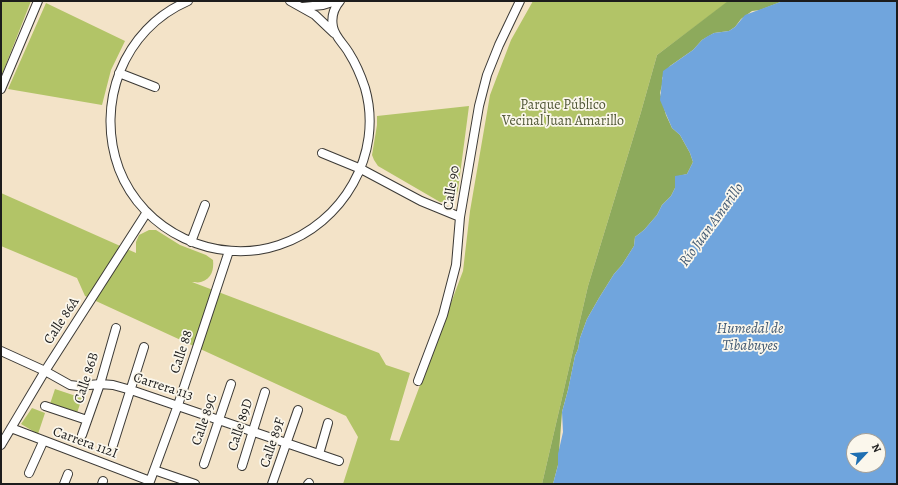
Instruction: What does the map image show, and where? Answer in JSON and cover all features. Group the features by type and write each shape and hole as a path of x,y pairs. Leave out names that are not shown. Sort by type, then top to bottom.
{"street":[{"path":"1,89 38,1"},
{"path":"188,1 178,3 156,21 141,36 128,53 118,73 112,95 110,121 112,146 127,185 136,199 160,224 191,242 229,251 251,251 278,246 294,240 322,222 345,198 354,184 361,169 366,149 369,129 368,102 358,69 348,51 336,35 315,15 290,1"},
{"path":"302,7 323,5 336,1"},
{"path":"336,35 333,25 333,15 336,6 340,1"},
{"name":"Calle 90","path":"418,381 442,315 456,265 460,217 479,106 487,75 499,45 520,1"},
{"path":"118,73 155,87"},
{"path":"322,153 361,169 421,201 460,217"},
{"path":"191,242 205,205"},
{"name":"Calle 86A","path":"1,445 45,371 147,212"},
{"name":"Calle 88","path":"150,482 178,406 229,251"},
{"name":"Calle 86B","path":"82,435 100,384 116,328"},
{"path":"113,445 144,347"},
{"name":"Carrera 113","path":"1,352 45,371 70,385 113,385 339,461"},
{"name":"Calle 89C","path":"204,464 231,384"},
{"name":"Calle 89D","path":"242,466 265,392"},
{"path":"45,406 87,420"},
{"name":"Calle 89F","path":"272,484 298,410"},
{"path":"319,454 328,423"},
{"name":"Carrera 112I","path":"11,428 43,442 150,482"},
{"path":"29,473 43,442"},
{"path":"154,470 195,484"},
{"path":"64,484 68,474"}],"green space":[{"path":"1,1 31,1 1,77"},
{"name":"Parque Público Vecinal Juan Amarillo","path":"533,1 729,1 657,55 588,286 542,484 343,484 358,437 346,416 85,296 77,278 1,246 1,193 136,253 136,242 139,235 149,230 156,230 180,245 206,255 213,260 213,270 208,279 200,282 192,282 379,353 386,365 410,373 390,440 399,441 463,271 470,211 490,95 511,40"},
{"path":"728,1 783,1 760,10 752,11 729,31 714,33 702,40 693,50 670,66 662,78 660,93 666,115 672,128 680,135 690,153 693,162 687,174 675,177 675,188 671,196 662,205 657,215 644,230 635,237 634,246 622,265 614,274 587,319 575,356 562,412 558,465 553,484 542,484 588,286 657,55"},
{"path":"46,3 125,41 111,70 102,105 8,89"},
{"path":"469,106 458,190 456,196 452,199 440,202 378,166 374,160 372,155 377,116"},
{"path":"55,389 82,398 77,413 50,404"},
{"path":"32,408 45,413 38,434 21,424"}],"water":[{"name":"Humedal de Tibabuyes","path":"783,1 897,1 897,484 553,484 558,465 558,454 563,432 562,412 575,356 587,319 614,274 622,265 634,246 635,237 644,230 657,215 662,205 671,196 675,188 675,176 687,174 693,162 690,153 680,135 672,128 660,100 663,71 693,50 708,36 714,33 729,31 735,27 745,15"}],"water label":[{"name":"Río Juan Amarillo","path":"712,225"}]}
